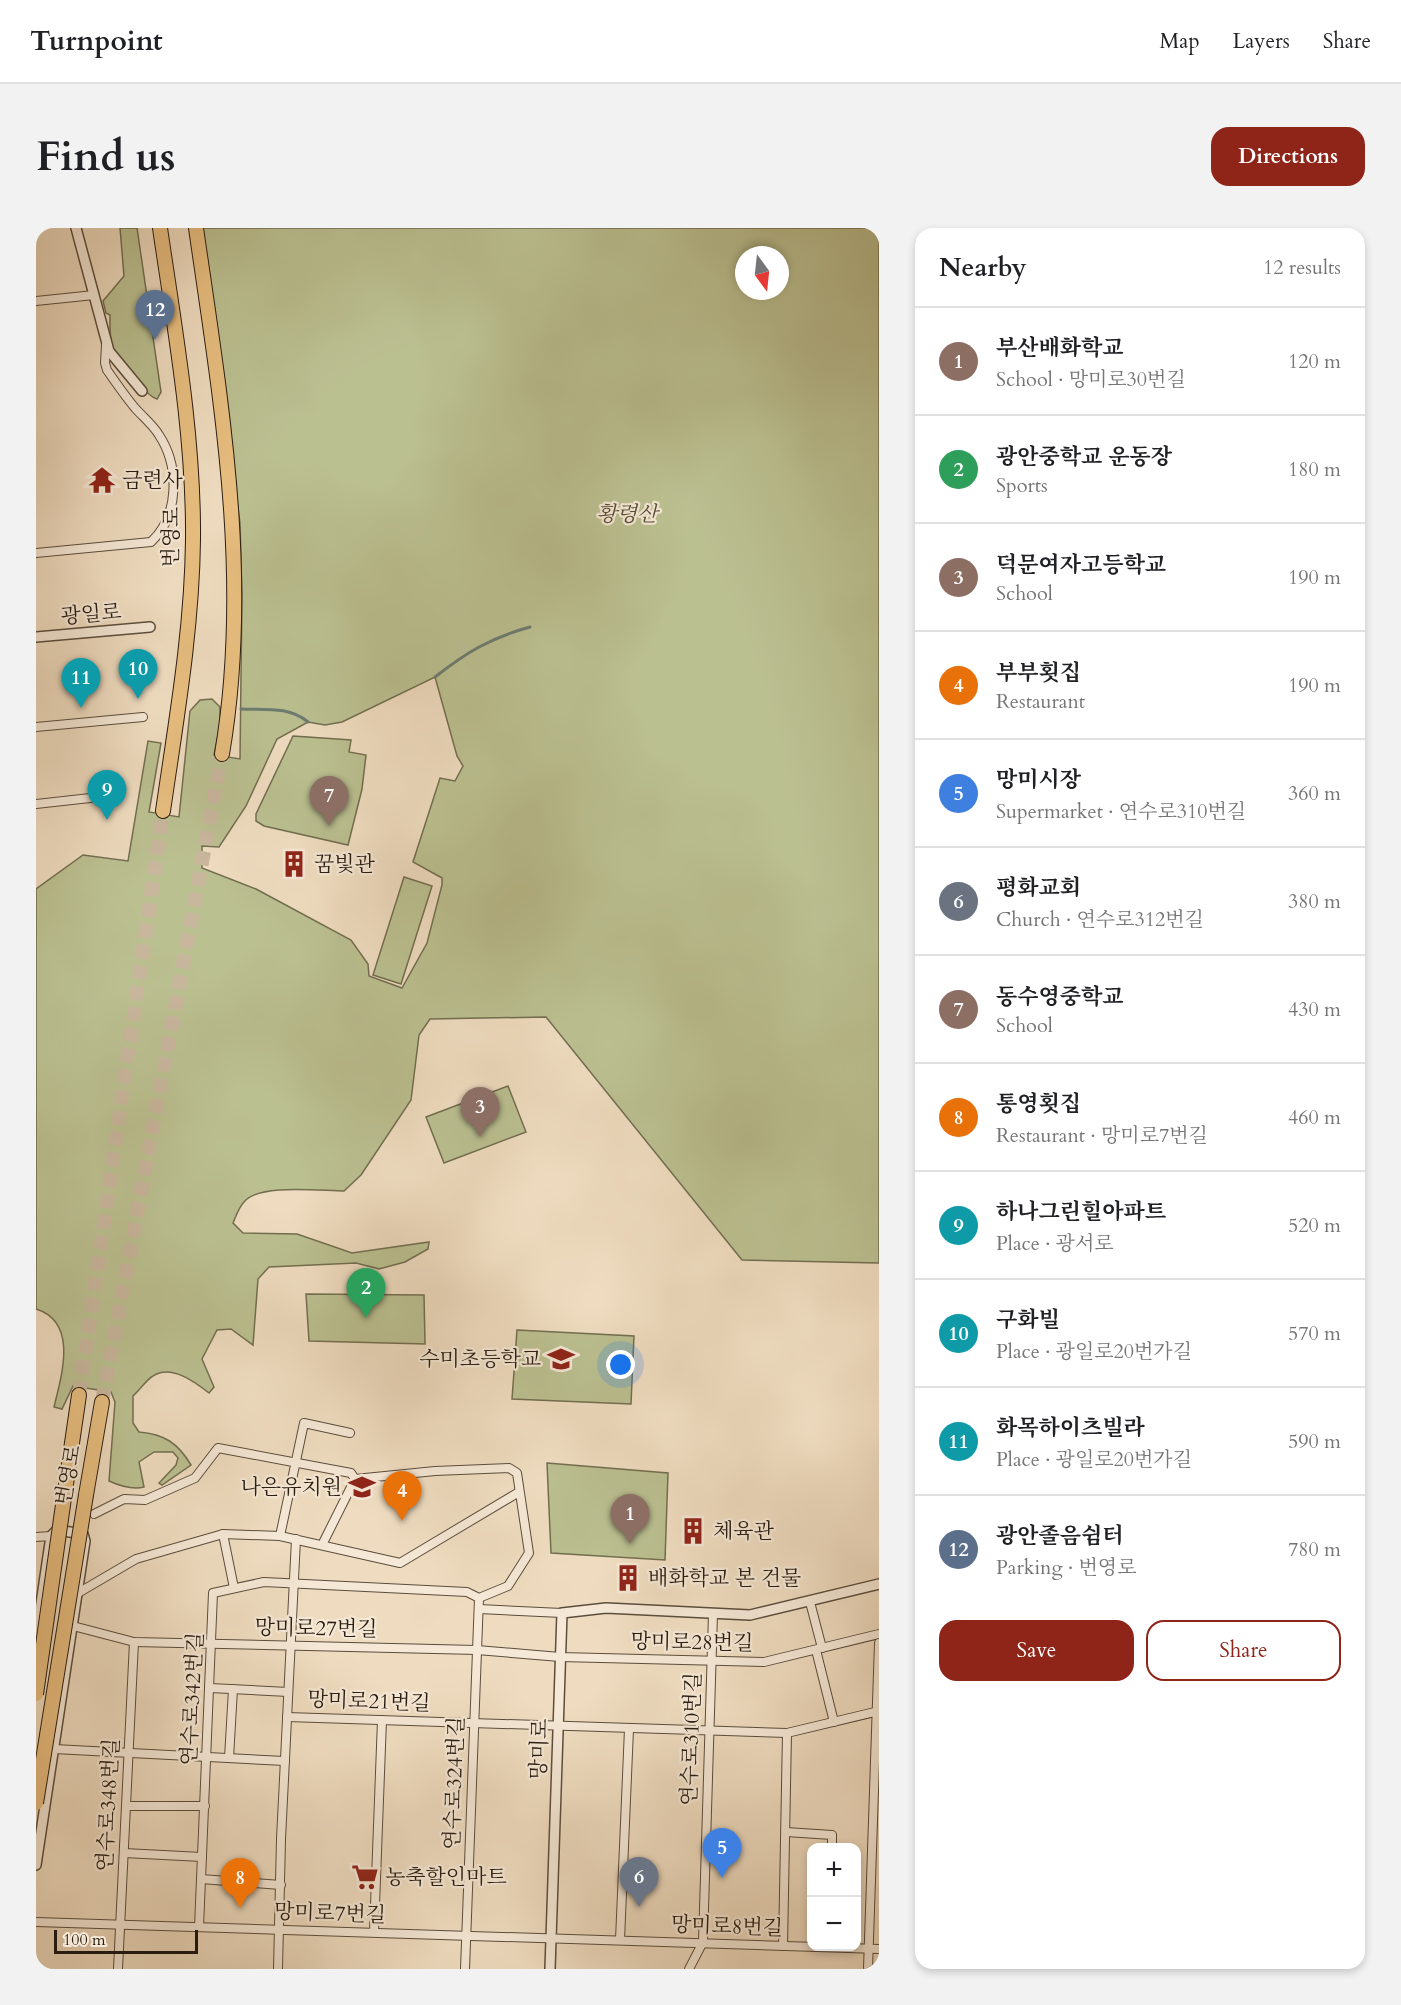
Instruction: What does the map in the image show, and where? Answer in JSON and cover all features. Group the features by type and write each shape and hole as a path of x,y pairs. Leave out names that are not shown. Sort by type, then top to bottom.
{"highway":[{"name":"번영로","path":"160,228 188,439 193,540 188,622 163,811"},
{"path":"196,228 230,482 234,548 234,649 222,754"},
{"name":"번영로","path":"36,1694 79,1395"},
{"name":"번영로","path":"36,1803 102,1402"}],"street":[{"path":"76,228 106,342 118,364 142,391"},
{"path":"36,302 94,295"},
{"path":"36,553 151,542 162,531 172,509 171,473 160,436 107,370 106,342"},
{"name":"광일로","path":"36,637 150,627"},
{"path":"36,727 143,717"},
{"path":"36,804 117,795"},
{"path":"280,1536 304,1423 350,1433"},
{"path":"94,1514 124,1499 145,1500 195,1478 218,1448 351,1473 355,1479"},
{"path":"223,1534 234,1588 264,1582 294,1582 467,1593 479,1598 508,1586 529,1554 517,1473 509,1468 435,1471 355,1479"},
{"path":"322,1545 355,1479"},
{"path":"78,1593 136,1559 223,1534 280,1536 400,1563 519,1492"},
{"path":"36,1637 51,1536 57,1530 83,1534 86,1541 36,1865"},
{"path":"36,1537 51,1536"},
{"path":"278,1969 296,1539"},
{"path":"479,1609 562,1613 606,1608 750,1615 879,1584"},
{"name":"연수로342번길","path":"199,1927 213,1644 213,1593 234,1588"},
{"name":"연수로324번길","path":"465,1969 479,1598"},
{"path":"810,1602 834,1722"},
{"name":"망미로","path":"550,1969 562,1613"},
{"name":"연수로310번길","path":"688,1969 703,1942 713,1614"},
{"name":"망미로27번길","path":"73,1626 134,1642 477,1650 560,1657"},
{"name":"망미로28번길","path":"560,1657 764,1662 879,1634"},
{"name":"연수로348번길","path":"118,1969 134,1642"},
{"path":"868,1969 877,1793 879,1643"},
{"path":"210,1688 288,1692"},
{"path":"229,1758 233,1689"},
{"name":"망미로21번길","path":"287,1717 787,1733 878,1711"},
{"path":"374,1932 382,1720"},
{"path":"620,1940 629,1729"},
{"path":"783,1946 787,1733"},
{"path":"54,1749 285,1761"},
{"path":"126,1806 205,1806"},
{"path":"786,1832 832,1834 831,1843"},
{"path":"124,1853 202,1857"},
{"path":"201,1879 281,1885"},
{"name":"망미로7번길","path":"36,1922 551,1937"},
{"name":"망미로8번길","path":"551,1937 807,1947"},
{"name":"망미로8번길","path":"861,1949 879,1949"}],"green space":[{"path":"120,228 137,228 161,392 157,399 146,391 126,369 112,344 110,315 106,313 103,301 124,276"},
{"name":"황령산","path":"202,228 879,228 879,1263 742,1260 546,1017 430,1019 419,1035 411,1100 361,1175 344,1191 276,1190 252,1196 242,1204 233,1223 243,1233 297,1234 352,1253 429,1242 428,1249 405,1262 379,1269 356,1263 269,1267 258,1279 253,1345 231,1329 217,1330 202,1359 214,1387 209,1393 182,1376 167,1372 150,1378 133,1396 133,1423 139,1432 156,1435 170,1441 191,1465 162,1485 159,1483 176,1465 178,1458 173,1452 154,1452 139,1462 144,1487 126,1487 109,1481 115,1402 111,1392 73,1386 62,1409 54,1407 63,1365 62,1337 58,1325 49,1316 36,1309 36,889 83,855 128,861 148,741 161,743 149,812 179,817 190,711 200,700 212,699 220,707 220,725 214,755 240,759 242,595 240,523","holes":["435,677 457,756 463,766 455,781 440,778 413,862 442,878 442,885 427,943 402,988 369,976 368,964 351,940 256,889 202,868 202,846 219,847 246,806 277,739 308,722 325,725 342,722"]},
{"path":"293,736 351,740 349,752 366,755 362,789 348,845 264,826 256,821 256,814"},
{"path":"404,877 432,886 401,984 373,975"},
{"path":"508,1086 526,1132 444,1163 426,1117"},
{"path":"306,1294 424,1295 425,1344 309,1341"},
{"path":"517,1330 634,1336 631,1404 512,1399"},
{"path":"547,1463 668,1473 665,1560 551,1553"}],"waterway":[{"path":"435,677 480,647 530,627"},
{"path":"241,709 285,711 308,722"}],"tunnel":[{"path":"102,1402 222,754"},
{"path":"79,1395 163,811"}],"place":[{"name":"광안졸음쉼터","path":"155,340"},
{"name":"금련사","path":"102,480"},
{"name":"구화빌","path":"138,699"},
{"name":"화목하이츠빌라","path":"81,708"},
{"name":"하나그린힐아파트","path":"107,820"},
{"name":"동수영중학교","path":"329,826"},
{"name":"꿈빛관","path":"294,864"},
{"name":"덕문여자고등학교","path":"480,1137"},
{"name":"광안중학교 운동장","path":"366,1318"},
{"name":"수미초등학교","path":"561,1359"},
{"name":"나은유치원","path":"362,1487"},
{"name":"부부횟집","path":"402,1521"},
{"name":"체육관","path":"693,1531"},
{"name":"부산배화학교","path":"630,1544"},
{"name":"배화학교 본 건물","path":"628,1578"},
{"name":"농축할인마트","path":"365,1877"},
{"name":"망미시장","path":"722,1878"},
{"name":"평화교회","path":"639,1907"},
{"name":"통영횟집","path":"240,1908"}]}
